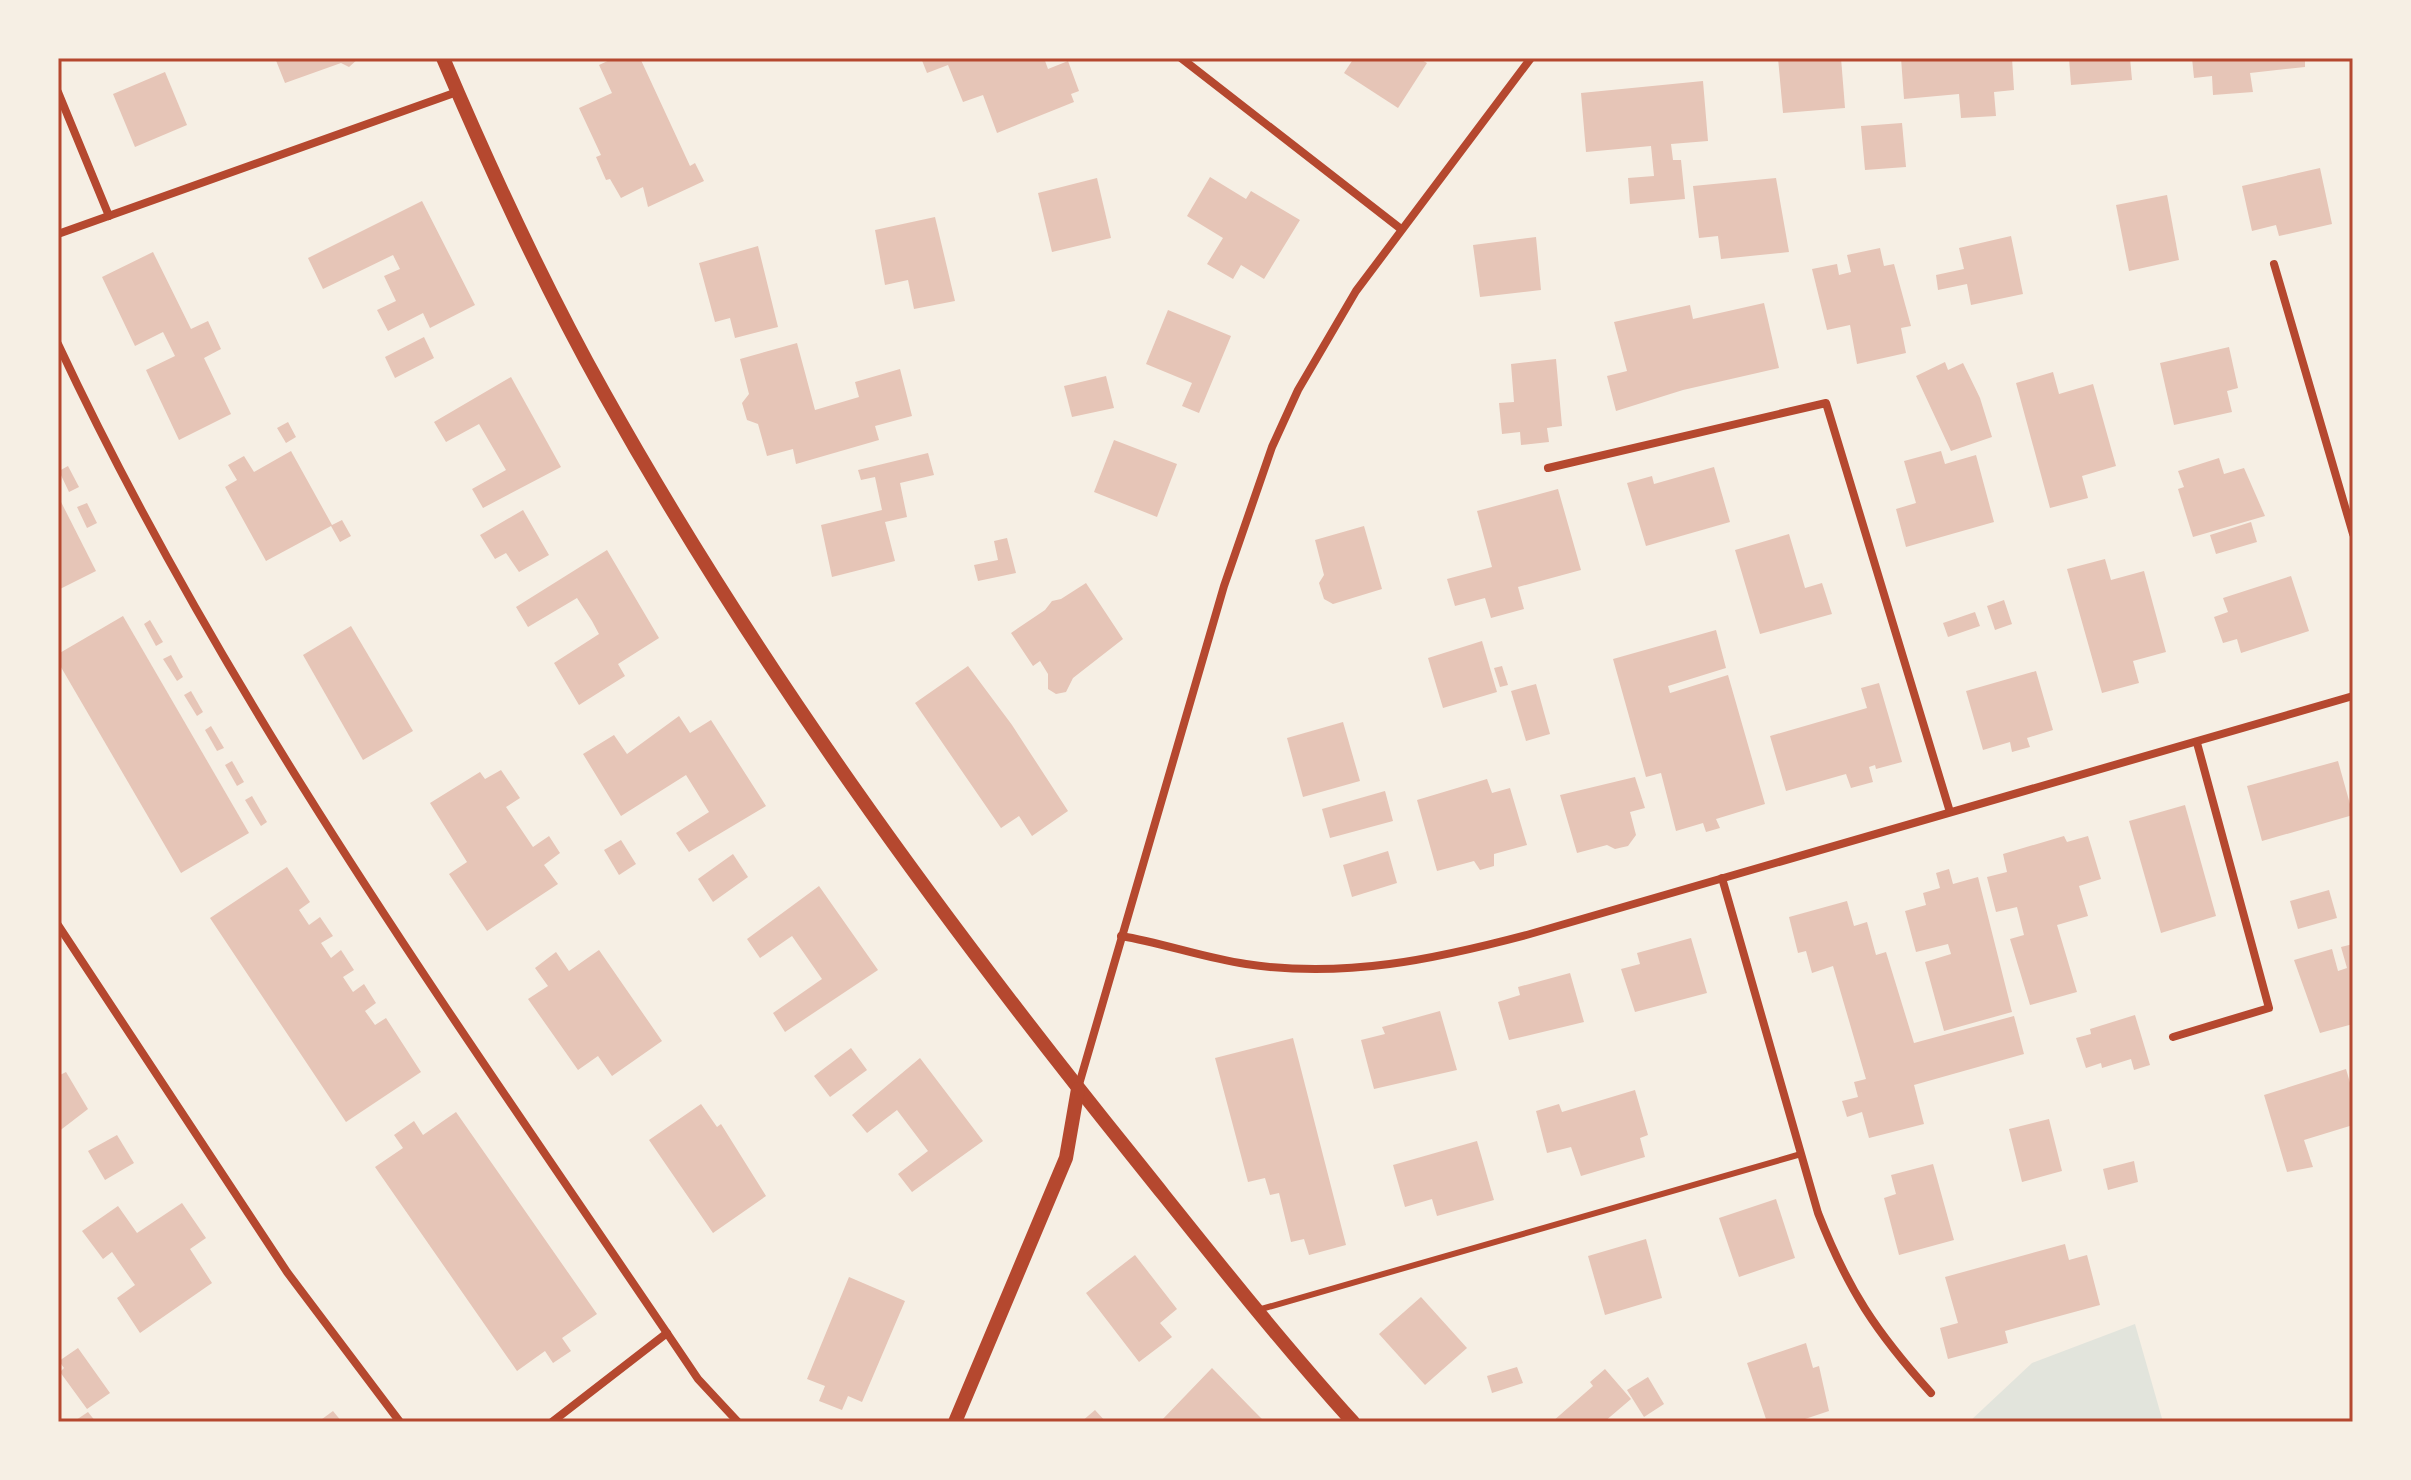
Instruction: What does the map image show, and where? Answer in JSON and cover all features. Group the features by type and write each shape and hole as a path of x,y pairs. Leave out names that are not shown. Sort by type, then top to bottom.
{"street":[{"path":"443,58 602,389 676,516 866,805 951,923 1078,1089 1256,1311 1353,1422"},
{"path":"1181,58 1401,229"},
{"path":"955,1422 1066,1158 1078,1089 1121,936 1224,586 1272,447 1326,341 1356,291 1531,58"},
{"path":"58,92 109,216"},
{"path":"58,234 457,92"},
{"path":"2274,264 2353,534"},
{"path":"58,344 169,557 315,810 698,1379 738,1422"},
{"path":"1548,468 1826,403 1950,812"},
{"path":"1121,936 1245,964 1307,970 1418,962 1491,944 2353,696"},
{"path":"2173,1037 2269,1008 2197,743"},
{"path":"1722,878 1818,1213 1848,1285 1875,1329 1931,1393"},
{"path":"58,925 279,1261 400,1422"},
{"path":"552,1422 667,1333"}],"lane":[{"path":"1256,1311 1801,1154"}],"shaded area":[{"path":"2135,1324 2163,1422 1969,1422 2032,1363"}],"building":[{"path":"275,58 359,58 349,67 341,63 285,83"},
{"path":"614,58 640,58 690,166 695,163 704,181 648,207 643,187 621,198 610,179 606,180 596,157 601,155 579,108 612,93 599,65"},
{"path":"921,58 1044,58 1048,69 1068,61 1079,91 1071,94 1074,102 997,133 983,95 963,102 948,65 927,73"},
{"path":"1354,58 1418,58 1427,63 1398,108 1344,73"},
{"path":"1778,58 1841,58 1845,108 1783,113"},
{"path":"1901,58 2012,58 2014,90 1994,92 1996,116 1961,118 1959,94 1904,99"},
{"path":"2069,58 2130,58 2132,80 2071,85"},
{"path":"2192,58 2305,58 2305,67 2250,73 2253,92 2213,95 2212,76 2194,78"},
{"path":"165,72 187,125 135,147 113,94"},
{"path":"1703,81 1708,141 1671,144 1673,160 1681,160 1685,199 1630,204 1628,178 1654,176 1651,146 1586,152 1581,93"},
{"path":"1902,123 1906,167 1865,170 1861,126"},
{"path":"2320,168 2332,224 2279,236 2276,225 2252,231 2242,186"},
{"path":"1210,177 1246,199 1251,191 1300,220 1264,279 1241,265 1233,279 1207,264 1223,238 1187,216"},
{"path":"1097,178 1111,238 1052,252 1038,193"},
{"path":"1776,178 1789,252 1721,259 1718,236 1699,238 1693,186"},
{"path":"2167,195 2179,260 2129,271 2116,205"},
{"path":"422,201 475,305 430,328 423,313 388,331 377,310 396,301 384,276 400,269 393,255 323,289 308,258"},
{"path":"935,217 955,301 914,309 908,280 885,285 875,230"},
{"path":"2011,236 2023,294 1971,305 1967,284 1938,290 1936,275 1964,269 1959,248"},
{"path":"1536,237 1541,290 1480,297 1473,245"},
{"path":"758,246 778,327 735,338 730,318 715,322 699,263"},
{"path":"1880,248 1884,266 1894,264 1911,326 1901,328 1906,353 1857,364 1850,325 1827,330 1812,269 1837,264 1839,275 1851,272 1847,255"},
{"path":"153,252 191,329 208,321 221,349 204,358 231,414 179,440 146,370 175,356 163,332 135,346 102,277"},
{"path":"1764,303 1779,368 1683,390 1616,411 1607,376 1627,371 1614,322 1690,305 1693,319"},
{"path":"1168,310 1231,336 1199,413 1182,406 1192,383 1146,364"},
{"path":"424,337 434,358 395,378 385,357"},
{"path":"797,343 815,410 859,397 855,382 900,369 912,416 875,426 879,440 796,464 793,449 767,456 758,424 747,420 742,403 749,394 740,359"},
{"path":"2229,347 2238,388 2227,391 2232,412 2174,425 2160,363"},
{"path":"1556,359 1562,426 1547,428 1549,442 1521,445 1520,432 1502,434 1499,403 1514,402 1511,364"},
{"path":"1945,362 1948,370 1963,363 1980,398 1992,437 1951,451 1916,376"},
{"path":"2053,372 2059,394 2093,384 2116,466 2082,476 2088,498 2050,508 2016,383"},
{"path":"1106,376 1114,408 1072,417 1064,386"},
{"path":"511,377 561,467 483,508 472,489 506,470 479,424 446,442 434,422"},
{"path":"288,422 296,437 286,443 277,428"},
{"path":"1114,440 1177,464 1157,517 1094,492"},
{"path":"291,451 332,525 342,520 351,536 340,542 331,526 266,561 225,487 237,480 228,465 244,456 254,472"},
{"path":"1941,451 1945,464 1976,455 1994,522 1906,547 1896,509 1916,503 1904,461"},
{"path":"928,453 934,475 900,483 907,517 885,522 895,561 832,577 821,525 882,510 875,477 861,480 858,470"},
{"path":"2219,458 2224,474 2244,468 2265,516 2193,537 2178,489 2184,487 2178,471"},
{"path":"68,466 79,487 69,492 59,471"},
{"path":"1714,467 1730,522 1646,546 1627,483 1652,476 1654,484"},
{"path":"1558,489 1581,570 1518,587 1524,609 1491,618 1485,598 1455,606 1447,579 1492,567 1477,511"},
{"path":"58,496 96,571 58,590"},
{"path":"87,503 97,523 87,528 77,507"},
{"path":"523,510 549,555 519,572 506,553 495,559 480,535"},
{"path":"2251,522 2257,542 2216,554 2210,535"},
{"path":"1364,526 1382,589 1333,604 1324,599 1319,583 1324,575 1315,540"},
{"path":"1789,534 1805,588 1822,583 1832,614 1760,634 1735,550"},
{"path":"1007,538 1016,573 978,581 974,565 998,560 994,541"},
{"path":"607,550 659,638 618,664 625,676 579,705 554,663 599,634 592,621 577,598 528,627 516,607"},
{"path":"2105,559 2111,580 2144,571 2166,652 2133,661 2139,683 2102,693 2067,569"},
{"path":"2291,576 2309,631 2241,653 2237,639 2223,643 2214,617 2228,612 2223,598"},
{"path":"1086,583 1123,639 1073,678 1066,692 1056,694 1048,689 1048,674 1040,661 1033,666 1011,633 1045,610 1052,601 1061,599"},
{"path":"2004,600 2012,624 1995,630 1987,606"},
{"path":"1975,612 1980,626 1948,637 1943,623"},
{"path":"123,616 249,833 181,873 58,662 58,654"},
{"path":"150,620 163,642 156,646 144,624"},
{"path":"351,626 413,731 363,760 303,655"},
{"path":"1716,630 1726,668 1668,686 1670,693 1728,675 1765,804 1716,819 1720,828 1706,832 1703,823 1676,831 1661,773 1646,777 1613,659"},
{"path":"1482,641 1497,692 1443,708 1428,658"},
{"path":"171,655 183,677 177,681 163,659"},
{"path":"968,666 1012,725 1068,811 1032,836 1019,816 1001,828 915,703"},
{"path":"1502,666 1508,685 1500,687 1494,668"},
{"path":"2036,671 2053,730 2027,738 2030,747 2012,752 2010,742 1983,750 1966,691"},
{"path":"1879,683 1902,762 1876,769 1875,765 1869,767 1873,782 1851,788 1846,774 1786,791 1770,736 1867,708 1861,688"},
{"path":"1536,684 1550,734 1526,741 1511,691"},
{"path":"191,691 203,712 197,716 184,695"},
{"path":"679,716 690,733 711,720 766,806 689,852 676,833 709,812 686,775 621,816 583,754 614,735 627,754"},
{"path":"1343,722 1360,781 1303,797 1287,738"},
{"path":"211,726 224,748 217,751 205,730"},
{"path":"232,761 244,782 237,786 225,765"},
{"path":"2338,761 2353,815 2262,841 2247,786"},
{"path":"501,770 520,798 506,807 533,847 549,836 560,853 544,865 558,884 487,931 449,874 467,862 430,803 480,772 485,779"},
{"path":"1635,777 1645,808 1630,812 1636,835 1628,846 1615,849 1607,845 1577,853 1560,795"},
{"path":"1487,779 1492,793 1510,788 1527,845 1494,854 1494,866 1480,870 1474,861 1437,871 1417,800"},
{"path":"1385,791 1393,821 1330,838 1322,809"},
{"path":"252,796 267,822 261,826 245,800"},
{"path":"2185,805 2216,916 2161,933 2129,821"},
{"path":"2064,836 2067,842 2088,836 2101,879 2079,886 2088,916 2057,925 2077,992 2030,1005 2010,939 2024,935 2017,907 1996,912 1987,877 2007,872 2003,854"},
{"path":"621,840 636,864 619,875 604,850"},
{"path":"1388,851 1397,883 1352,897 1343,865"},
{"path":"733,854 748,877 713,902 698,879"},
{"path":"287,867 310,902 299,910 309,925 320,917 333,936 321,943 331,958 341,950 354,970 343,977 353,992 364,984 376,1003 365,1011 375,1025 386,1018 421,1072 346,1122 210,918"},
{"path":"1949,869 1953,884 1978,877 2012,1012 1944,1031 1925,962 1951,954 1948,944 1916,952 1905,911 1926,905 1923,893 1940,888 1936,873"},
{"path":"819,886 878,970 785,1032 773,1013 822,979 792,936 760,958 747,939"},
{"path":"2329,890 2337,918 2298,929 2290,901"},
{"path":"1847,901 1854,926 1867,922 1876,955 1886,952 1914,1043 2014,1016 2024,1054 1914,1085 1924,1124 1869,1138 1862,1112 1847,1117 1842,1101 1858,1097 1854,1082 1866,1079 1833,966 1812,973 1806,951 1798,953 1789,917"},
{"path":"1691,938 1707,993 1635,1012 1621,969 1640,964 1637,953"},
{"path":"2353,944 2353,1024 2320,1033 2294,960 2332,949 2338,971 2347,968 2341,947"},
{"path":"599,950 662,1041 612,1076 598,1056 578,1070 528,999 548,986 535,968 556,952 569,971"},
{"path":"1570,973 1584,1022 1509,1040 1498,1002 1520,995 1518,987"},
{"path":"1440,1011 1457,1070 1374,1089 1361,1040 1385,1034 1382,1027"},
{"path":"2135,1015 2150,1065 2134,1070 2131,1059 2102,1068 2101,1063 2086,1068 2076,1038 2091,1034 2090,1029"},
{"path":"1293,1038 1346,1245 1309,1255 1304,1239 1291,1242 1279,1193 1270,1195 1265,1178 1248,1182 1215,1058"},
{"path":"851,1048 867,1070 830,1097 814,1076"},
{"path":"920,1058 983,1141 912,1192 898,1174 928,1151 897,1110 867,1133 852,1115"},
{"path":"2346,1069 2353,1093 2353,1125 2304,1140 2313,1167 2287,1172 2264,1095"},
{"path":"66,1072 88,1109 58,1132 58,1076"},
{"path":"1635,1090 1648,1135 1640,1138 1645,1157 1581,1176 1571,1147 1547,1153 1536,1111 1559,1104 1562,1112"},
{"path":"701,1104 717,1127 721,1124 766,1196 713,1233 649,1140"},
{"path":"456,1112 597,1314 562,1338 571,1351 553,1363 545,1351 517,1371 375,1167 403,1148 394,1135 414,1121 423,1135"},
{"path":"2049,1119 2062,1171 2022,1182 2009,1129"},
{"path":"117,1135 134,1163 105,1180 88,1151"},
{"path":"1477,1141 1494,1200 1437,1216 1432,1199 1405,1207 1393,1165"},
{"path":"2134,1161 2138,1182 2108,1190 2103,1169"},
{"path":"1933,1164 1954,1240 1899,1255 1884,1198 1896,1194 1891,1175"},
{"path":"1776,1199 1795,1258 1739,1277 1719,1218"},
{"path":"182,1203 206,1238 190,1249 212,1283 140,1333 117,1298 135,1285 112,1252 103,1259 82,1231 118,1206 137,1233"},
{"path":"1646,1239 1662,1298 1605,1315 1588,1256"},
{"path":"2065,1244 2069,1260 2087,1255 2100,1305 2005,1331 2008,1343 1948,1359 1940,1328 1958,1323 1945,1277"},
{"path":"1135,1255 1177,1309 1160,1323 1172,1337 1139,1362 1086,1293"},
{"path":"849,1277 905,1301 862,1402 848,1396 842,1410 819,1401 825,1386 807,1379"},
{"path":"1421,1297 1467,1348 1425,1385 1379,1334"},
{"path":"1806,1343 1813,1368 1819,1366 1829,1411 1796,1422 1767,1422 1747,1363"},
{"path":"78,1348 110,1393 87,1409 60,1372 64,1368 59,1361"},
{"path":"1517,1367 1523,1383 1492,1393 1487,1376"},
{"path":"1212,1368 1252,1409 1265,1422 1160,1422"},
{"path":"1605,1369 1631,1399 1604,1422 1552,1422 1593,1386 1590,1382"},
{"path":"1648,1377 1664,1404 1644,1417 1627,1390"},
{"path":"1095,1410 1106,1422 1081,1422"},
{"path":"333,1411 342,1422 318,1422"},
{"path":"88,1412 96,1422 73,1422"}]}
